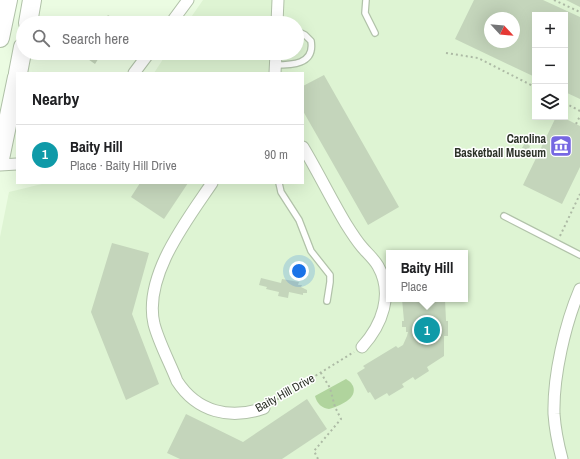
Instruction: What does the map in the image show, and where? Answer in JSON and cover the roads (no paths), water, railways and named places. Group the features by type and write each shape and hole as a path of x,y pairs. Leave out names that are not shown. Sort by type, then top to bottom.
{"highway":[{"path":"0,38 8,0"},
{"path":"29,16 32,0"},
{"path":"18,72 20,60"},
{"path":"0,159 16,82"}],"street":[{"path":"176,16 188,0"},
{"path":"277,16 278,0"},
{"path":"135,72 143,60"},
{"path":"304,149 347,224 382,274 385,295 382,314 373,334 362,346"},
{"path":"0,165 16,164"},
{"name":"Baity Hill Drive","path":"211,184 171,247 163,265 153,297 152,312 154,325 177,381 195,400 214,410 227,414 246,413 264,408"},
{"path":"562,459 555,425 555,392 565,334 574,301 580,289"}],"lane":[{"path":"366,0 365,13 375,33"},
{"path":"275,69 302,62 309,55 311,50 311,41 304,34"},
{"path":"279,184 282,192 299,220 311,251 330,275 326,301"},
{"path":"504,216 580,255"}],"place":[{"name":"Carolina Basketball Museum","path":"561,146"},
{"name":"Baity Hill","path":"427,330"}]}
